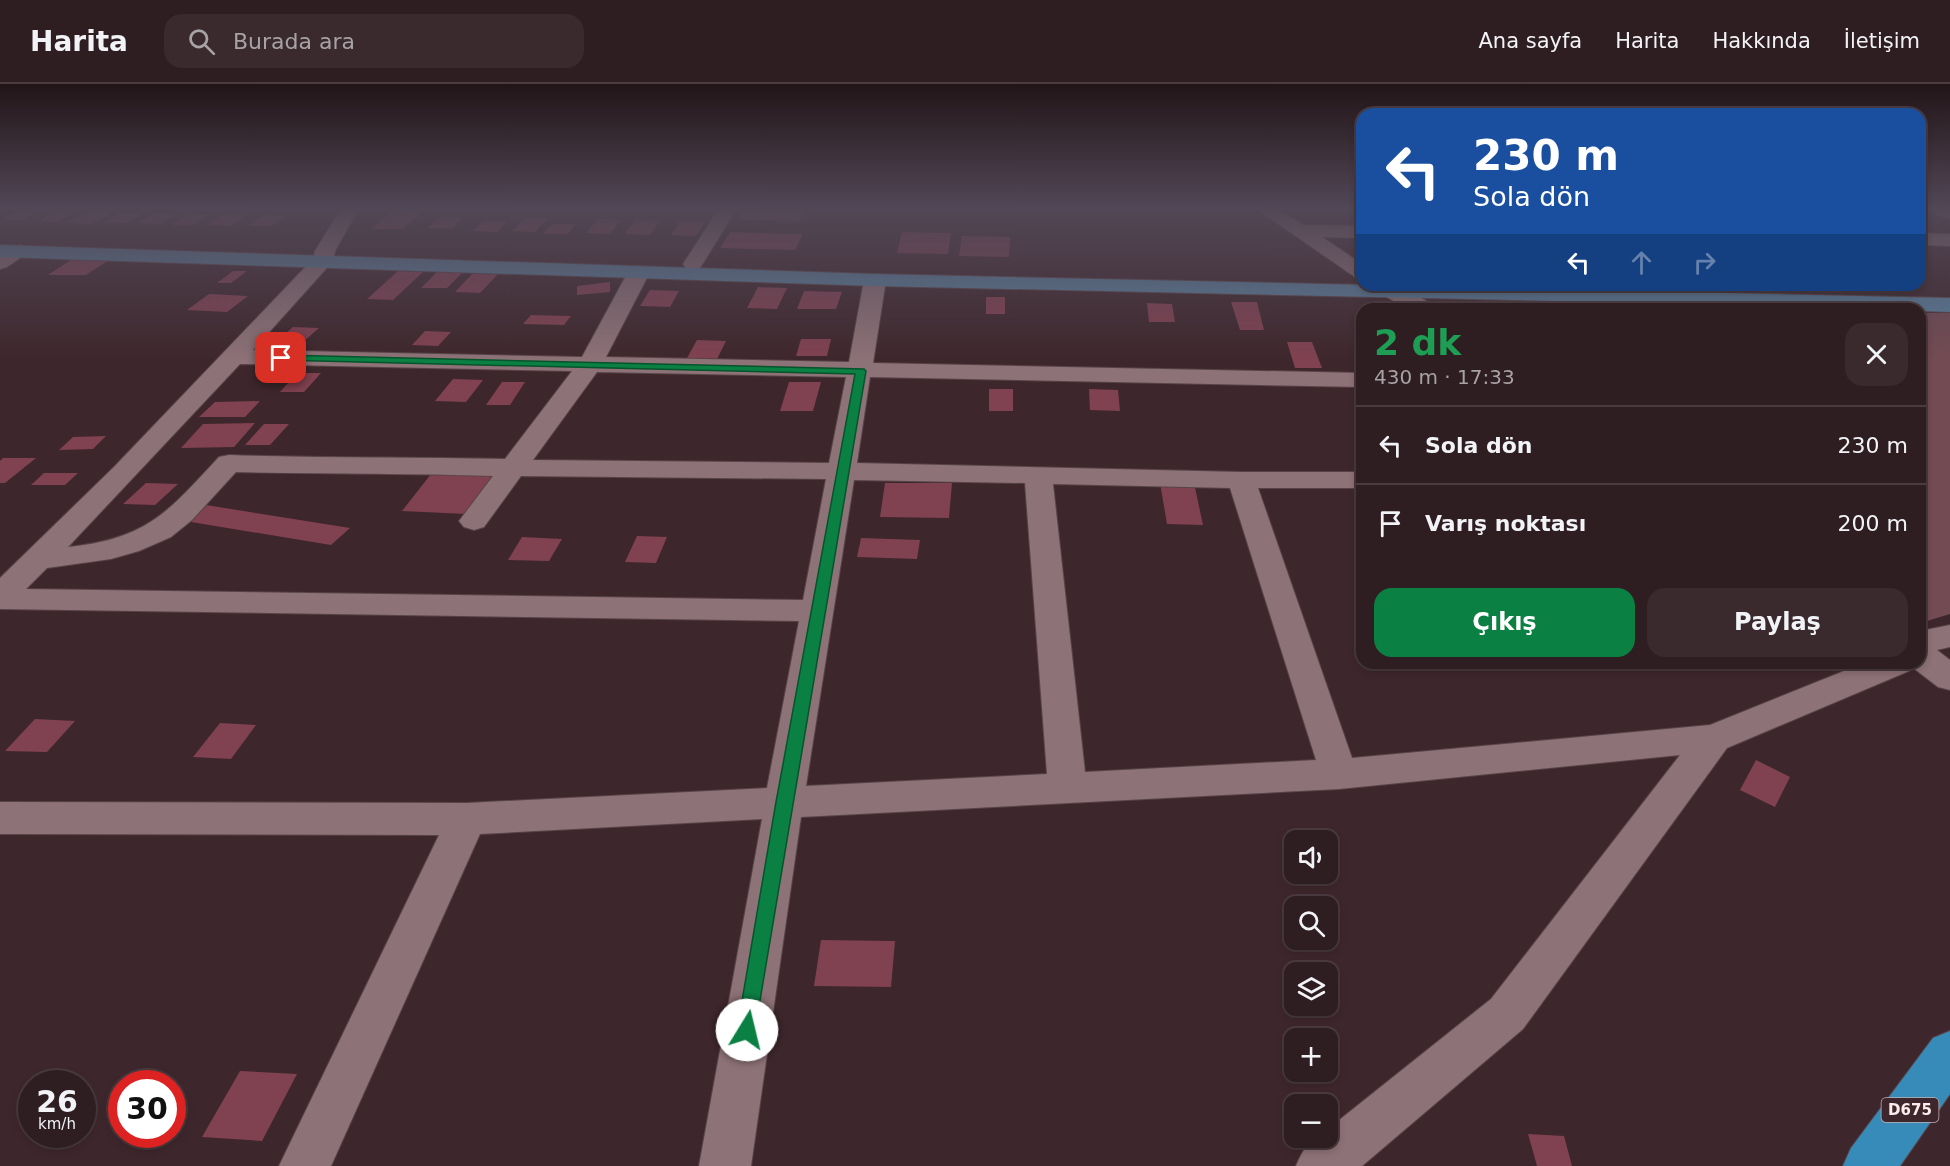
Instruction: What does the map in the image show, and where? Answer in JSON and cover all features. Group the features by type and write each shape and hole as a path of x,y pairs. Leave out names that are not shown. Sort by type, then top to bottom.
{"highway":[{"name":"D675","path":"1869,1166 1950,1054"}],"main road":[{"path":"412,260 639,272 875,280 1356,290"},
{"path":"531,260 876,270 1356,290"},
{"path":"1383,291 1869,303"},
{"path":"1848,291 1950,293"},
{"path":"1926,304 1950,305"}],"street":[{"path":"0,597 40,559 234,357 320,260"},
{"path":"693,264 695,260"},
{"path":"1343,260 1356,269"},
{"path":"474,521 590,364 639,272"},
{"path":"725,1166 784,802 861,371 875,280"},
{"path":"1383,291 1410,303"},
{"path":"234,357 1356,380"},
{"path":"40,559 81,556 134,543 174,521 229,463 1356,480"},
{"path":"1038,475 1067,788"},
{"path":"1242,480 1339,774"},
{"path":"0,597 818,611"},
{"path":"1932,645 1950,678"},
{"path":"0,818 467,819 1339,774 1714,738 1882,669"},
{"path":"1322,1166 1507,1014 1714,738"},
{"path":"305,1166 467,819"}],"shaded area":[{"path":"1926,313 1950,313 1950,614 1927,621"}],"building":[{"path":"70,260 108,260 86,275 48,275"},
{"path":"233,271 247,271 231,283 217,283"},
{"path":"398,271 423,272 393,300 367,299"},
{"path":"438,271 463,272 447,288 421,288"},
{"path":"473,273 498,274 480,293 455,292"},
{"path":"610,282 610,292 577,295 577,286"},
{"path":"758,287 787,288 777,309 747,308"},
{"path":"650,290 679,291 670,307 640,306"},
{"path":"804,291 842,292 836,309 797,309"},
{"path":"209,294 248,296 227,312 187,310"},
{"path":"986,297 1005,297 1005,314 986,314"},
{"path":"1231,302 1257,302 1264,330 1240,330"},
{"path":"1147,303 1172,304 1175,322 1149,322"},
{"path":"531,315 571,316 564,325 523,324"},
{"path":"293,327 319,328 303,342 277,341"},
{"path":"425,331 451,332 438,346 412,345"},
{"path":"801,339 831,339 827,356 796,356"},
{"path":"697,340 726,341 717,359 687,358"},
{"path":"1287,342 1312,342 1322,368 1295,368"},
{"path":"297,373 321,373 304,392 280,392"},
{"path":"453,379 483,380 466,402 435,401"},
{"path":"502,382 525,382 510,405 486,405"},
{"path":"789,382 821,382 813,411 780,411"},
{"path":"989,389 1013,389 1013,411 989,411"},
{"path":"1089,389 1118,390 1120,411 1090,410"},
{"path":"260,401 245,417 199,417 215,402"},
{"path":"255,423 234,447 181,448 203,424"},
{"path":"264,424 289,424 270,445 245,445"},
{"path":"106,436 93,449 59,450 73,437"},
{"path":"3,458 36,458 5,483 0,483 0,461"},
{"path":"44,473 78,473 65,485 31,485"},
{"path":"431,474 492,476 466,514 402,511"},
{"path":"146,483 178,484 155,505 123,504"},
{"path":"885,483 952,483 949,518 880,517"},
{"path":"1160,483 1194,483 1203,525 1167,524"},
{"path":"206,505 350,528 331,545 185,521"},
{"path":"637,536 667,537 656,563 625,562"},
{"path":"522,537 562,539 549,561 508,560"},
{"path":"861,538 920,540 917,559 857,557"},
{"path":"35,719 75,721 47,752 5,751"},
{"path":"220,723 256,725 231,759 193,757"},
{"path":"1756,760 1790,777 1775,807 1740,790"},
{"path":"821,940 895,941 891,987 814,986"},
{"path":"240,1071 297,1074 262,1141 202,1137"},
{"path":"1528,1134 1564,1136 1572,1166 1537,1166"}],"route":[{"path":"281,358 861,371 784,802 747,1030"}]}
